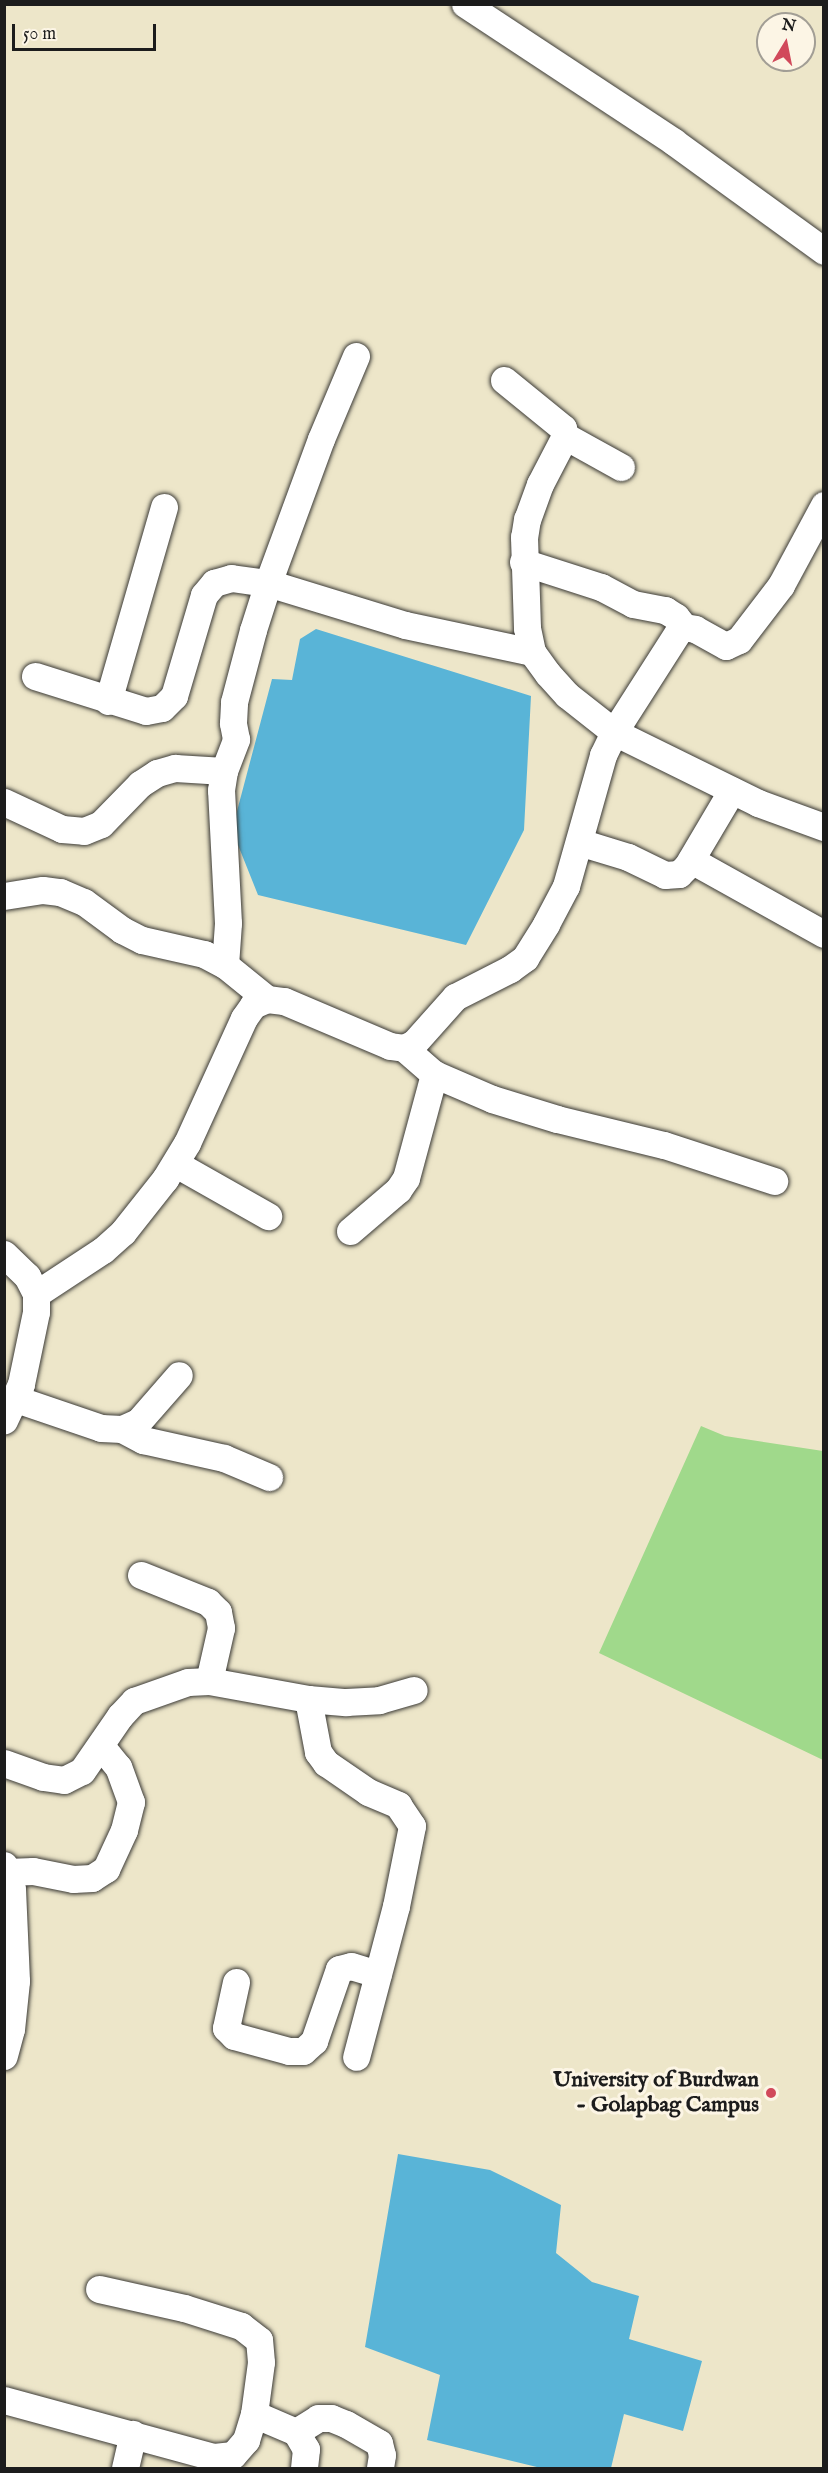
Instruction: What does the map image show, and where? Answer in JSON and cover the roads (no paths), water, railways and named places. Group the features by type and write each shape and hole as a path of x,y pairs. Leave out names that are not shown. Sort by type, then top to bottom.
{"street":[{"path":"465,4 674,142 824,251"},
{"path":"225,965 228,923 221,790 224,771 236,739 233,723 234,702 268,584 321,439 356,356"},
{"path":"504,380 563,428 565,436 540,484 527,519 524,562 527,628 532,652 567,695 614,732 791,817 824,827"},
{"path":"565,436 621,467"},
{"path":"524,562 601,587 633,604 665,610 676,617 684,627 694,629 726,646 739,640 781,585 824,505"},
{"path":"108,701 164,507"},
{"path":"35,676 108,701 146,711 162,708 174,696 204,595 222,579 268,584 405,625 532,652"},
{"path":"404,1048 414,1043 455,997 510,969 525,958 566,886 603,755 614,732 678,632 684,627"},
{"path":"4,801 62,830 84,831 101,824 140,784 157,773 176,768 224,771"},
{"path":"579,842 628,857 665,875 679,874 691,860 732,790"},
{"path":"691,860 824,934"},
{"path":"4,896 43,890 60,892 84,902 122,930 142,940 204,954 225,965 267,999"},
{"path":"36,1294 103,1250 123,1232 176,1164 244,1018 253,1005 267,999 284,1001 390,1046 404,1048 434,1074 492,1099 557,1119 664,1145 774,1181"},
{"path":"350,1231 398,1190 406,1178 434,1074"},
{"path":"176,1164 268,1216"},
{"path":"4,1254 27,1276 36,1294 36,1312 8,1413 101,1428 122,1429 143,1440 202,1451 224,1458 269,1477"},
{"path":"122,1429 138,1422 179,1375"},
{"path":"141,1575 208,1602 218,1612 221,1628 209,1681"},
{"path":"4,1763 43,1777 64,1780 82,1771 120,1716 134,1701 188,1682 209,1681 308,1700 346,1702 379,1700 414,1690"},
{"path":"308,1700 318,1752 326,1763 368,1792 399,1806 412,1826 396,1906 356,2057"},
{"path":"4,2055 11,2029 16,1982 13,1900 6,1868 74,1879 92,1878 106,1869 124,1830 131,1802 118,1767 100,1745"},
{"path":"236,1982 226,2028 234,2036 290,2051 303,2051 314,2041 339,1969 351,1966 378,1974"},
{"path":"4,2400 214,2457 233,2455 246,2440 254,2414 261,2362 259,2340 241,2326 184,2308 99,2289"},
{"path":"254,2414 296,2432 306,2449 304,2469"},
{"path":"296,2432 318,2418 331,2418 346,2424 379,2443 382,2455 380,2469"},
{"path":"125,2469 133,2434"}],"water":[{"path":"316,629 531,696 524,830 466,945 258,895 232,830 272,679 292,680 300,639"},
{"path":"398,2154 490,2170 561,2205 556,2253 592,2282 639,2296 629,2339 702,2361 683,2431 624,2414 611,2468 541,2468 427,2440 440,2375 365,2347"}],"place":[{"name":"University of Burdwan - Golapbag Campus","path":"771,2093"}]}
